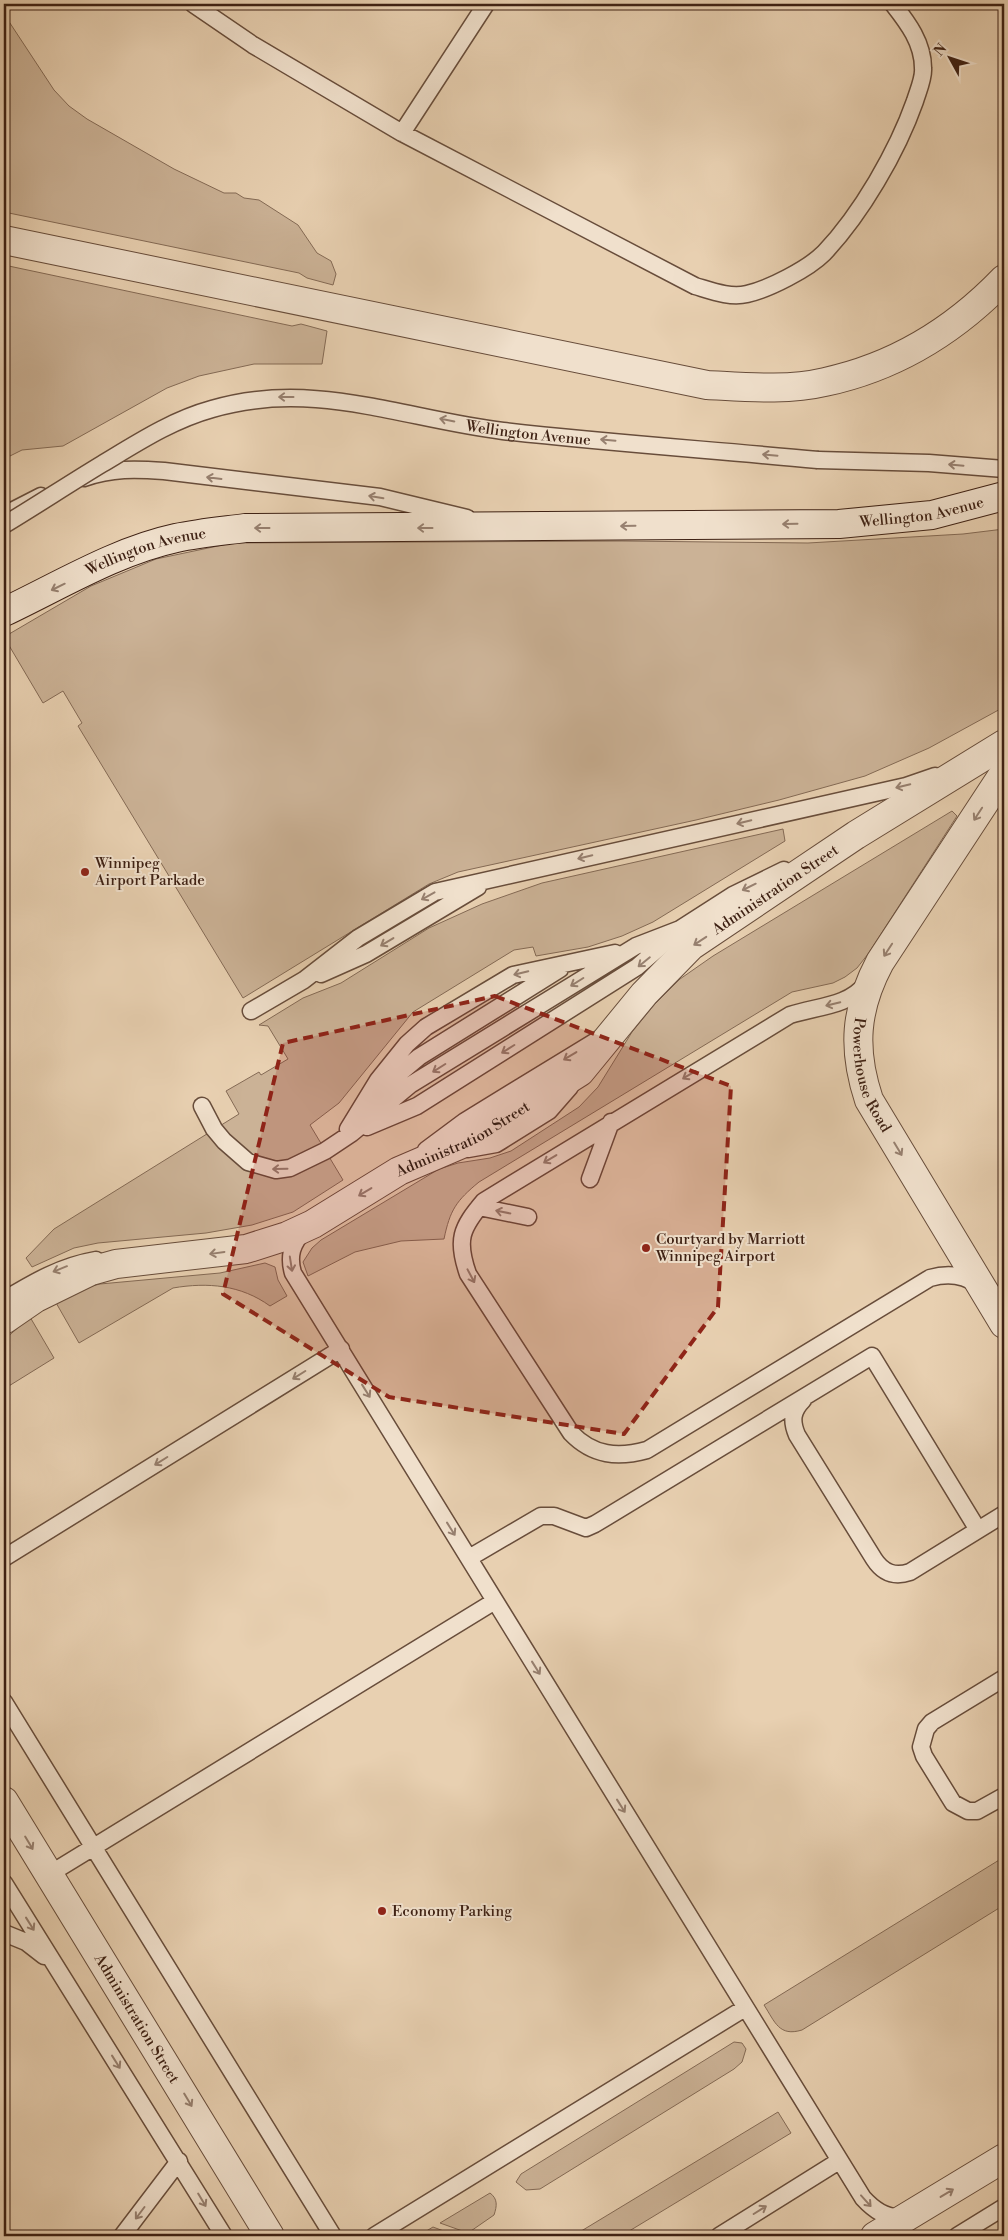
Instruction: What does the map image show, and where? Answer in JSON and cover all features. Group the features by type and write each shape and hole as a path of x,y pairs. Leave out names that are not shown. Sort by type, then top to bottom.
{"street":[{"path":"4,240 707,385 753,388 824,383 868,370 904,355 942,332 974,308 1004,278"},
{"name":"Wellington Avenue","path":"4,612 140,548 176,538 245,528 508,528 839,524 932,515 1004,496"},
{"path":"856,834 1002,755"},
{"name":"Powerhouse Road","path":"1002,755 872,977 865,994 858,1033 860,1067 869,1100 1004,1324"},
{"name":"Administration Street","path":"4,1320 43,1295 91,1271 116,1264 143,1260 246,1249 287,1236 313,1224 399,1171 476,1138 573,1077 589,1064 665,971 691,946 856,834"},
{"name":"Administration Street","path":"4,1801 270,2236"},
{"path":"875,2236 999,2159"}],"lane":[{"path":"193,4 253,45 402,133 695,286 721,294 746,294 786,279 822,254 849,220 890,159 904,131 924,69 921,50 912,28 893,4"},
{"path":"402,133 486,4"},
{"name":"Wellington Avenue","path":"4,525 148,436 213,408 275,397 309,397 344,401 501,430 818,460 929,463 1004,469"},
{"name":"Wellington Avenue","path":"4,515 59,487 89,476 110,470 133,468 380,497 508,528"},
{"path":"251,1011 301,982 358,938 435,892 906,786 1002,755"},
{"path":"353,1127 418,1106 637,968 680,929 733,896 856,834"},
{"path":"353,1127 378,1080 407,1044 426,1027 513,975 605,956 680,929"},
{"path":"202,1106 214,1129 224,1141 248,1162 260,1167 276,1170 290,1168 328,1149 353,1127 410,1085 636,946"},
{"path":"872,977 861,990 850,998 836,1004 808,1009 790,1015 502,1188 470,1216 462,1235 462,1256 468,1274 571,1433 580,1443 604,1454 632,1454 647,1450 930,1278 941,1275 954,1275 965,1278 982,1288"},
{"path":"399,1171 465,1121 606,1034 624,1019"},
{"path":"590,1179 611,1122"},
{"path":"479,1207 528,1217"},
{"path":"313,1224 296,1239 290,1256 293,1273 863,2198 872,2207 892,2217 911,2215"},
{"path":"4,1300 50,1273 66,1266 98,1259 143,1260"},
{"path":"4,1558 340,1349"},
{"path":"469,1558 541,1516 554,1516 586,1528 596,1524 872,1356 978,1530"},
{"path":"812,1392 795,1409 793,1425 879,1567 894,1575 910,1572 1004,1514"},
{"path":"48,1875 495,1601"},
{"path":"1004,1678 932,1722 926,1729 921,1747 924,1756 948,1796 960,1808 968,1811 977,1811 1004,1796"},
{"path":"4,1702 333,2236"},
{"path":"4,1883 224,2236"},
{"path":"4,1933 20,1939 40,1951 61,1974"},
{"path":"374,2236 745,2008"},
{"path":"122,2236 179,2161"},
{"path":"719,2236 839,2161"},
{"path":"957,2236 1004,2207"}],"highlighted area":[{"path":"495,996 731,1086 718,1307 624,1434 389,1397 223,1294 283,1043"}],"shaded area":[{"path":"4,14 54,90 69,106 87,119 174,169 224,193 236,193 244,198 259,200 298,225 317,253 331,261 336,274 333,285 307,278 299,273 4,212"},
{"path":"4,265 292,326 301,324 327,331 322,364 254,364 199,376 167,388 63,446 22,450 8,457 4,448"},
{"path":"1004,529 1004,707 929,748 865,776 779,800 696,820 458,872 429,884 243,998 78,726 82,723 63,691 43,703 4,637 91,586 156,559 232,543 622,541 808,543 963,534"},
{"path":"952,811 957,816 868,954 857,968 845,977 833,983 792,992 479,1182 455,1207 444,1239 401,1241 355,1252 308,1276 303,1262 312,1248 321,1240 439,1169 458,1163 490,1158 511,1151 579,1107 598,1087 632,1032 655,1004 680,979 713,956"},
{"path":"783,829 785,841 653,922 622,936 588,947 536,956 533,947 514,950 413,1012 339,1103 310,1125 343,1180 293,1212 252,1225 206,1233 98,1243 74,1248 32,1267 26,1258 54,1229 239,1114 226,1091 259,1072 261,1075 288,1059 268,1026 259,1025 303,998 341,983 429,928 482,904 542,883"},
{"path":"265,1263 275,1267 278,1280 287,1296 270,1306 248,1293 236,1289 199,1285 173,1288 79,1343 55,1301 84,1288 100,1284 220,1273"},
{"path":"30,1317 54,1358 4,1389 4,1340"},
{"path":"1004,1857 1004,1905 802,2030 794,2032 783,2030 775,2022 764,2005"},
{"path":"734,2042 742,2043 746,2049 742,2062 734,2069 540,2189 526,2190 516,2182 521,2174"},
{"path":"778,2112 791,2133 621,2236 573,2236"},
{"path":"490,2193 496,2203 494,2215 468,2233 440,2223"},
{"path":"433,2227 457,2236 418,2236"}],"place":[{"name":"Winnipeg Airport Parkade","path":"85,872"},
{"name":"Courtyard by Marriott Winnipeg Airport","path":"646,1248"},
{"name":"Economy Parking","path":"382,1911"}]}
